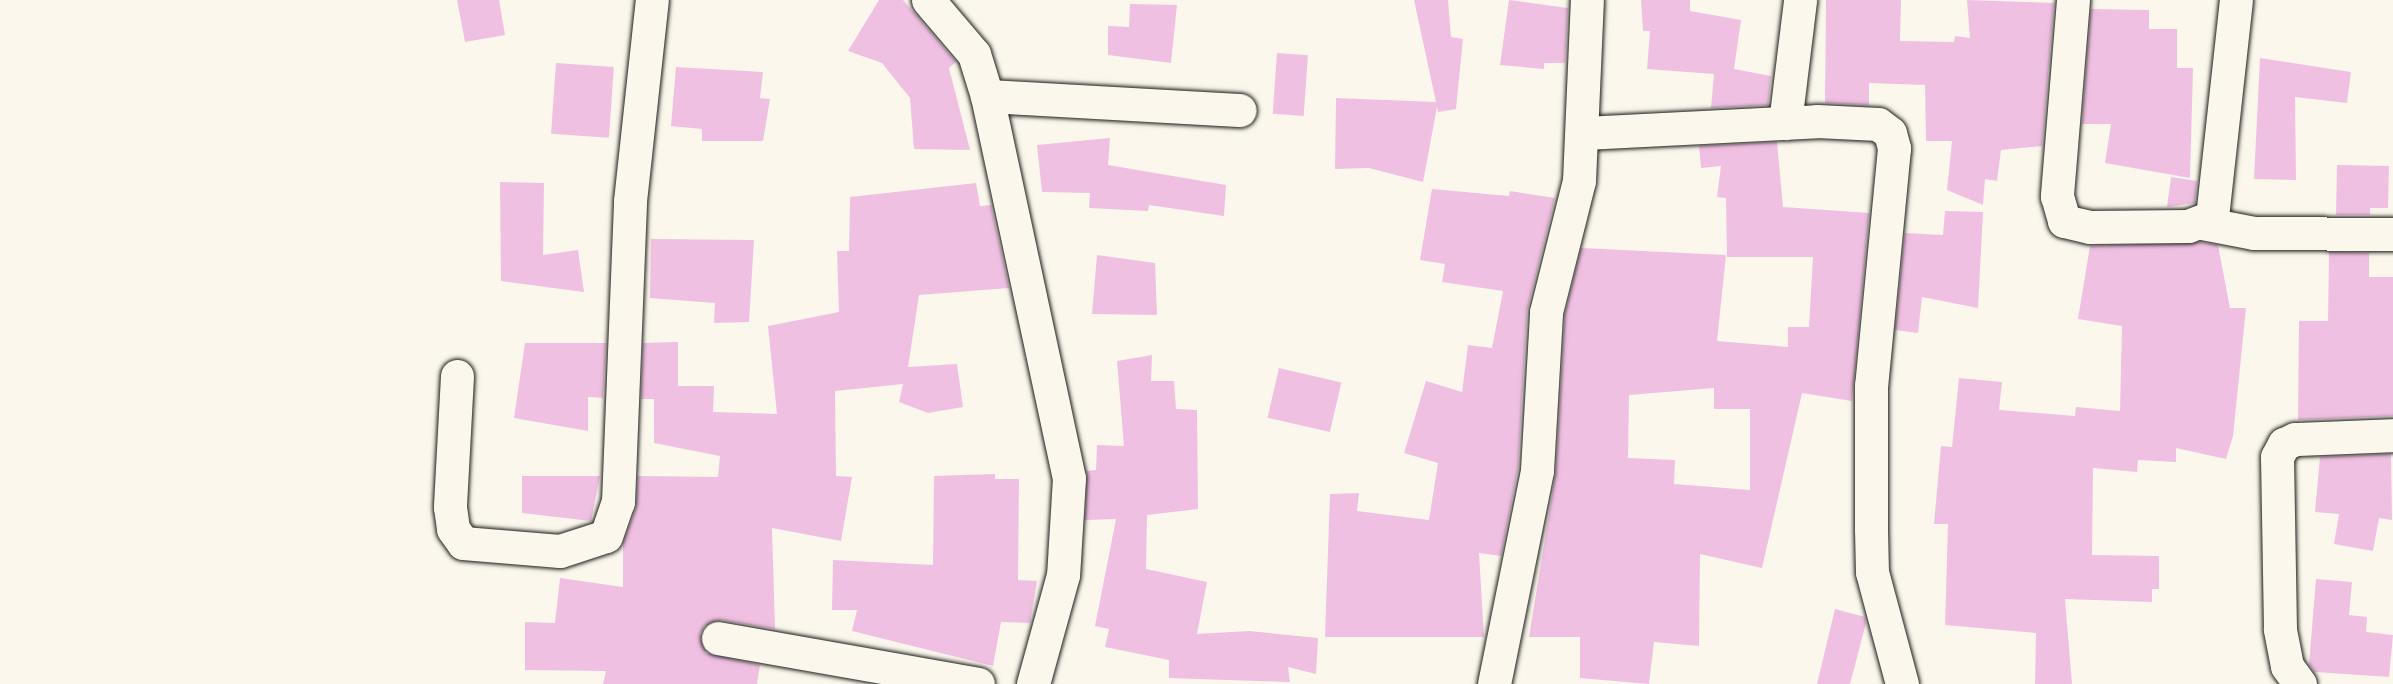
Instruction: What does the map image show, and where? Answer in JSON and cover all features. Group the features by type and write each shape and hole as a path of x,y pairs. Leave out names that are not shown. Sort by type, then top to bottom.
{"street":[{"path":"456,376 450,507 453,529 463,543 560,551 606,536 618,502 630,201 652,0"},
{"path":"1494,684 1537,470 1546,312 1578,181 1584,133 1587,0"},
{"path":"1785,123 1800,0"},
{"path":"2073,0 2058,210 2064,221 2090,227 2202,223 2254,233 2393,234"},
{"path":"2202,223 2217,204 2236,0"},
{"path":"945,6 974,54 987,96 1069,478 1063,575 1033,684"},
{"path":"987,96 1240,110"},
{"path":"1584,133 1785,123 1878,124 1890,133 1894,148 1871,385 1871,529 1872,572 1902,684"},
{"path":"2300,684 2288,666 2280,629 2277,457 2284,444 2295,439 2393,435"},
{"path":"718,638 978,684"}],"building":[{"path":"457,0 499,0 505,35 465,42"},
{"path":"879,0 903,0 956,62 949,68 970,150 914,149 910,98 882,63 848,51"},
{"path":"1414,0 1448,0 1451,37 1463,39 1456,109 1438,112 1437,107 1423,182 1369,168 1335,169 1336,98 1436,102"},
{"path":"1509,0 1568,8 1565,63 1544,63 1544,69 1500,65"},
{"path":"1641,0 1690,0 1690,11 1741,20 1734,69 1771,76 1768,105 1711,108 1714,74 1647,69 1650,31 1643,31"},
{"path":"1826,0 1901,0 1900,41 1954,42 1955,36 1970,38 1967,0 2054,3 2042,146 2001,150 1997,181 1985,179 1983,205 1947,190 1952,141 1926,141 1925,85 1869,83 1869,105 1825,103"},
{"path":"1130,4 1177,5 1171,63 1108,55 1108,26 1129,27"},
{"path":"2091,9 2149,10 2149,29 2177,29 2177,68 2193,68 2190,178 2105,163 2111,124 2082,124"},
{"path":"1277,53 1308,55 1304,116 1273,114"},
{"path":"2260,58 2351,72 2347,103 2295,97 2296,180 2254,179"},
{"path":"556,63 614,67 609,138 551,134"},
{"path":"676,67 763,72 760,98 770,99 763,141 702,141 702,129 671,126"},
{"path":"1110,138 1108,165 1226,185 1224,216 1149,205 1148,211 1089,208 1090,193 1042,192 1037,145"},
{"path":"1777,142 1783,207 1869,213 1852,401 1802,393 1762,568 1700,554 1699,646 1654,642 1649,684 1580,678 1580,637 1529,637 1556,471 1565,315 1581,248 1726,255 1717,341 1788,347 1788,327 1809,327 1813,257 1727,257 1726,198 1717,197 1721,166 1701,168 1699,146","holes":["1714,388 1714,409 1750,409 1750,490 1674,484 1675,460 1628,458 1629,395"]},
{"path":"2337,165 2389,166 2388,208 2370,208 2370,215 2336,215"},
{"path":"2171,177 2197,181 2195,203 2167,207"},
{"path":"500,182 544,183 543,255 578,250 584,292 501,281"},
{"path":"976,183 980,206 991,205 1009,288 919,295 908,367 957,364 963,407 928,413 899,402 903,384 835,391 836,476 852,477 841,541 772,528 775,629 721,620 704,626 700,634 706,653 760,665 757,684 603,684 606,671 525,670 525,622 555,623 560,578 623,587 623,543 636,508 638,476 718,477 720,456 654,443 654,399 641,399 643,343 678,342 678,386 714,386 713,412 777,414 768,326 839,312 837,251 849,251 850,197"},
{"path":"1432,189 1509,196 1510,191 1555,198 1527,311 1518,468 1501,556 1479,553 1484,637 1325,637 1330,494 1359,493 1357,511 1429,520 1438,463 1404,453 1426,381 1462,392 1468,345 1492,348 1503,291 1442,282 1445,264 1420,260"},
{"path":"1945,211 1983,212 1978,308 1922,297 1918,333 1895,330 1905,233 1943,235"},
{"path":"651,239 754,240 749,322 714,323 715,303 650,298"},
{"path":"2200,242 2218,245 2230,308 2246,308 2233,436 2226,459 2176,448 2176,462 2138,460 2137,472 2093,468 2092,555 2159,556 2159,589 2152,589 2152,602 2065,599 2072,684 2035,684 2036,633 1945,625 1948,524 1934,524 1941,446 1952,447 1959,378 2002,382 1999,410 2075,416 2076,407 2120,411 2122,326 2078,319 2090,246"},
{"path":"2329,252 2369,253 2369,277 2393,277 2393,416 2298,420 2299,321 2328,321"},
{"path":"1097,255 1155,263 1157,315 1092,314"},
{"path":"525,343 606,343 603,398 588,397 588,431 514,418"},
{"path":"1152,355 1151,381 1174,381 1176,409 1197,410 1198,509 1147,515 1146,569 1207,582 1197,634 1249,631 1318,638 1316,674 1288,667 1290,682 1169,678 1169,660 1105,647 1109,629 1095,626 1116,519 1085,520 1087,471 1096,470 1097,445 1124,446 1117,361"},
{"path":"1279,368 1341,382 1330,432 1268,418"},
{"path":"2391,454 2392,520 2379,518 2373,551 2334,544 2339,514 2315,512 2320,457"},
{"path":"995,474 995,479 1019,479 1018,580 1037,581 1030,623 1001,622 993,666 852,631 857,610 832,610 833,560 933,565 934,476"},
{"path":"522,476 600,476 591,521 522,513"},
{"path":"2316,579 2352,582 2349,615 2367,617 2366,632 2393,635 2389,677 2315,672 2309,664"},
{"path":"1835,609 1865,617 1866,623 1850,684 1817,684"}]}
